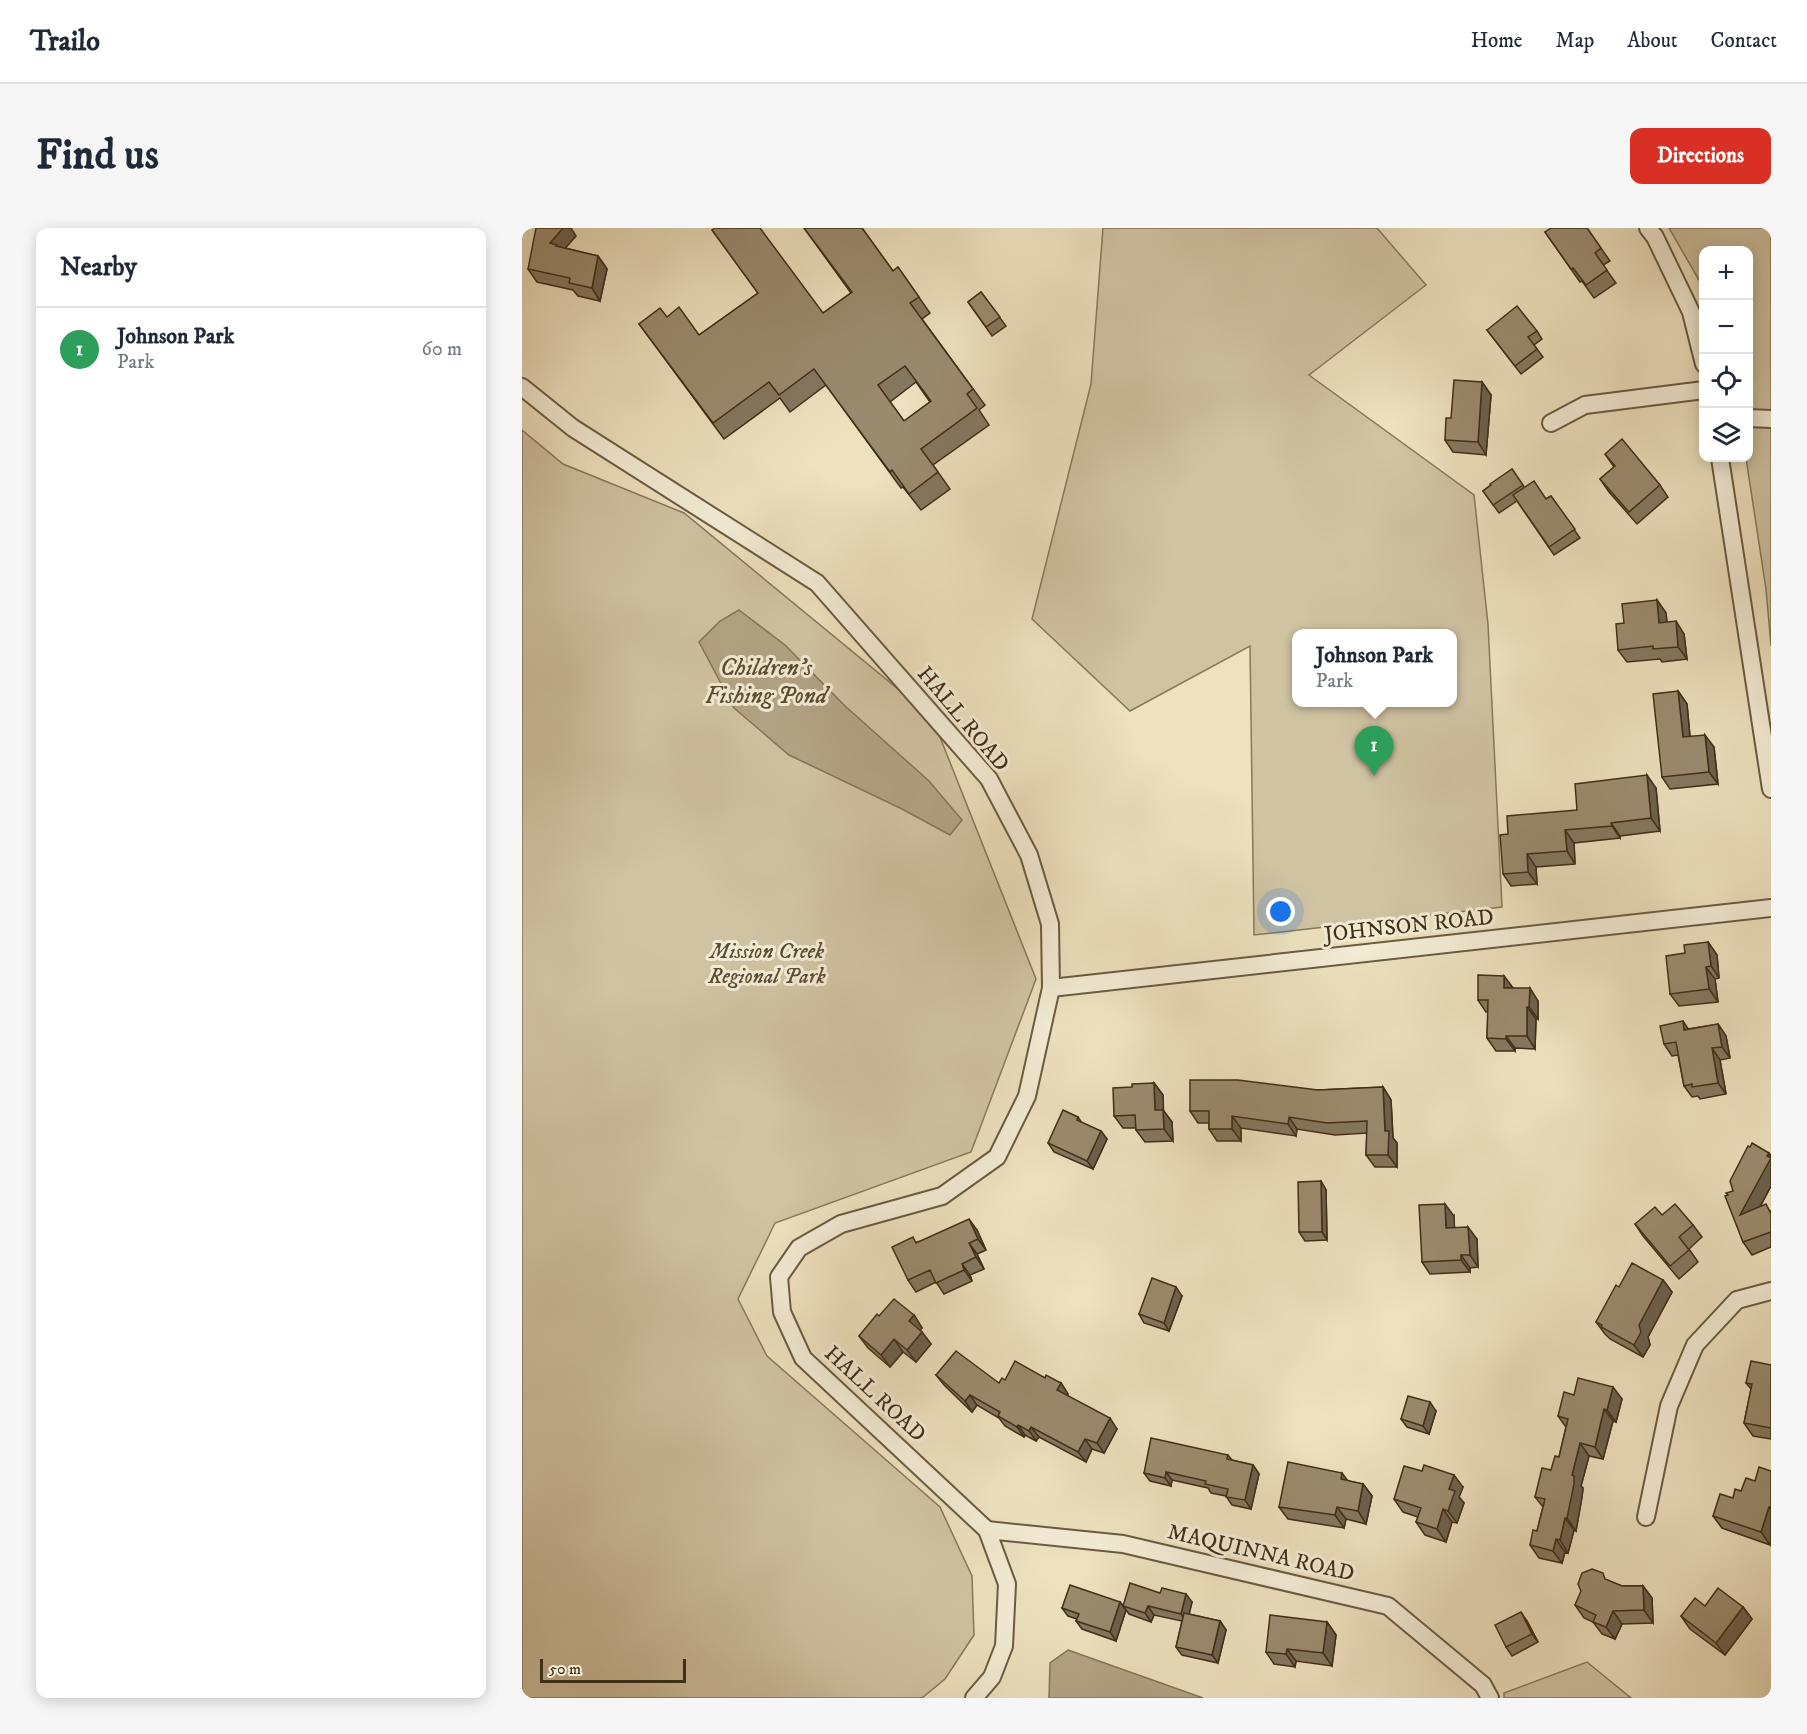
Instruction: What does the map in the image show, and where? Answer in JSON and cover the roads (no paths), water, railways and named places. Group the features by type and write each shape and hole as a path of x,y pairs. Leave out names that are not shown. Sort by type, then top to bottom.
{"street":[{"path":"1648,228 1655,237 1691,312 1702,354"},
{"name":"HALL ROAD","path":"522,387 573,428 817,583 989,779 1029,855 1050,924 1052,988 1028,1096 997,1157 942,1196 841,1224 799,1248 779,1277 782,1312 803,1358 987,1530 1007,1584 1004,1646 992,1677 974,1698"},
{"path":"1551,423 1585,405 1699,391"},
{"path":"1753,418 1771,420"},
{"path":"1721,462 1771,789"},
{"name":"JOHNSON ROAD","path":"1052,988 1771,908"},
{"path":"1646,1517 1669,1407 1695,1345 1737,1300 1771,1291"},
{"name":"MAQUINNA ROAD","path":"987,1530 1123,1544 1388,1606 1483,1685 1490,1698"}],"water":[{"name":"Children's Fishing Pond","path":"739,610 785,645 844,705 929,781 962,820 950,835 902,809 789,755 734,708 699,642 720,621"},
{"path":"1068,1650 1203,1698 1049,1698 1050,1663"}],"place":[{"name":"Johnson Park","path":"1374,776"}],"park label":[{"name":"Mission Creek Regional Park","path":"767,964"}]}
